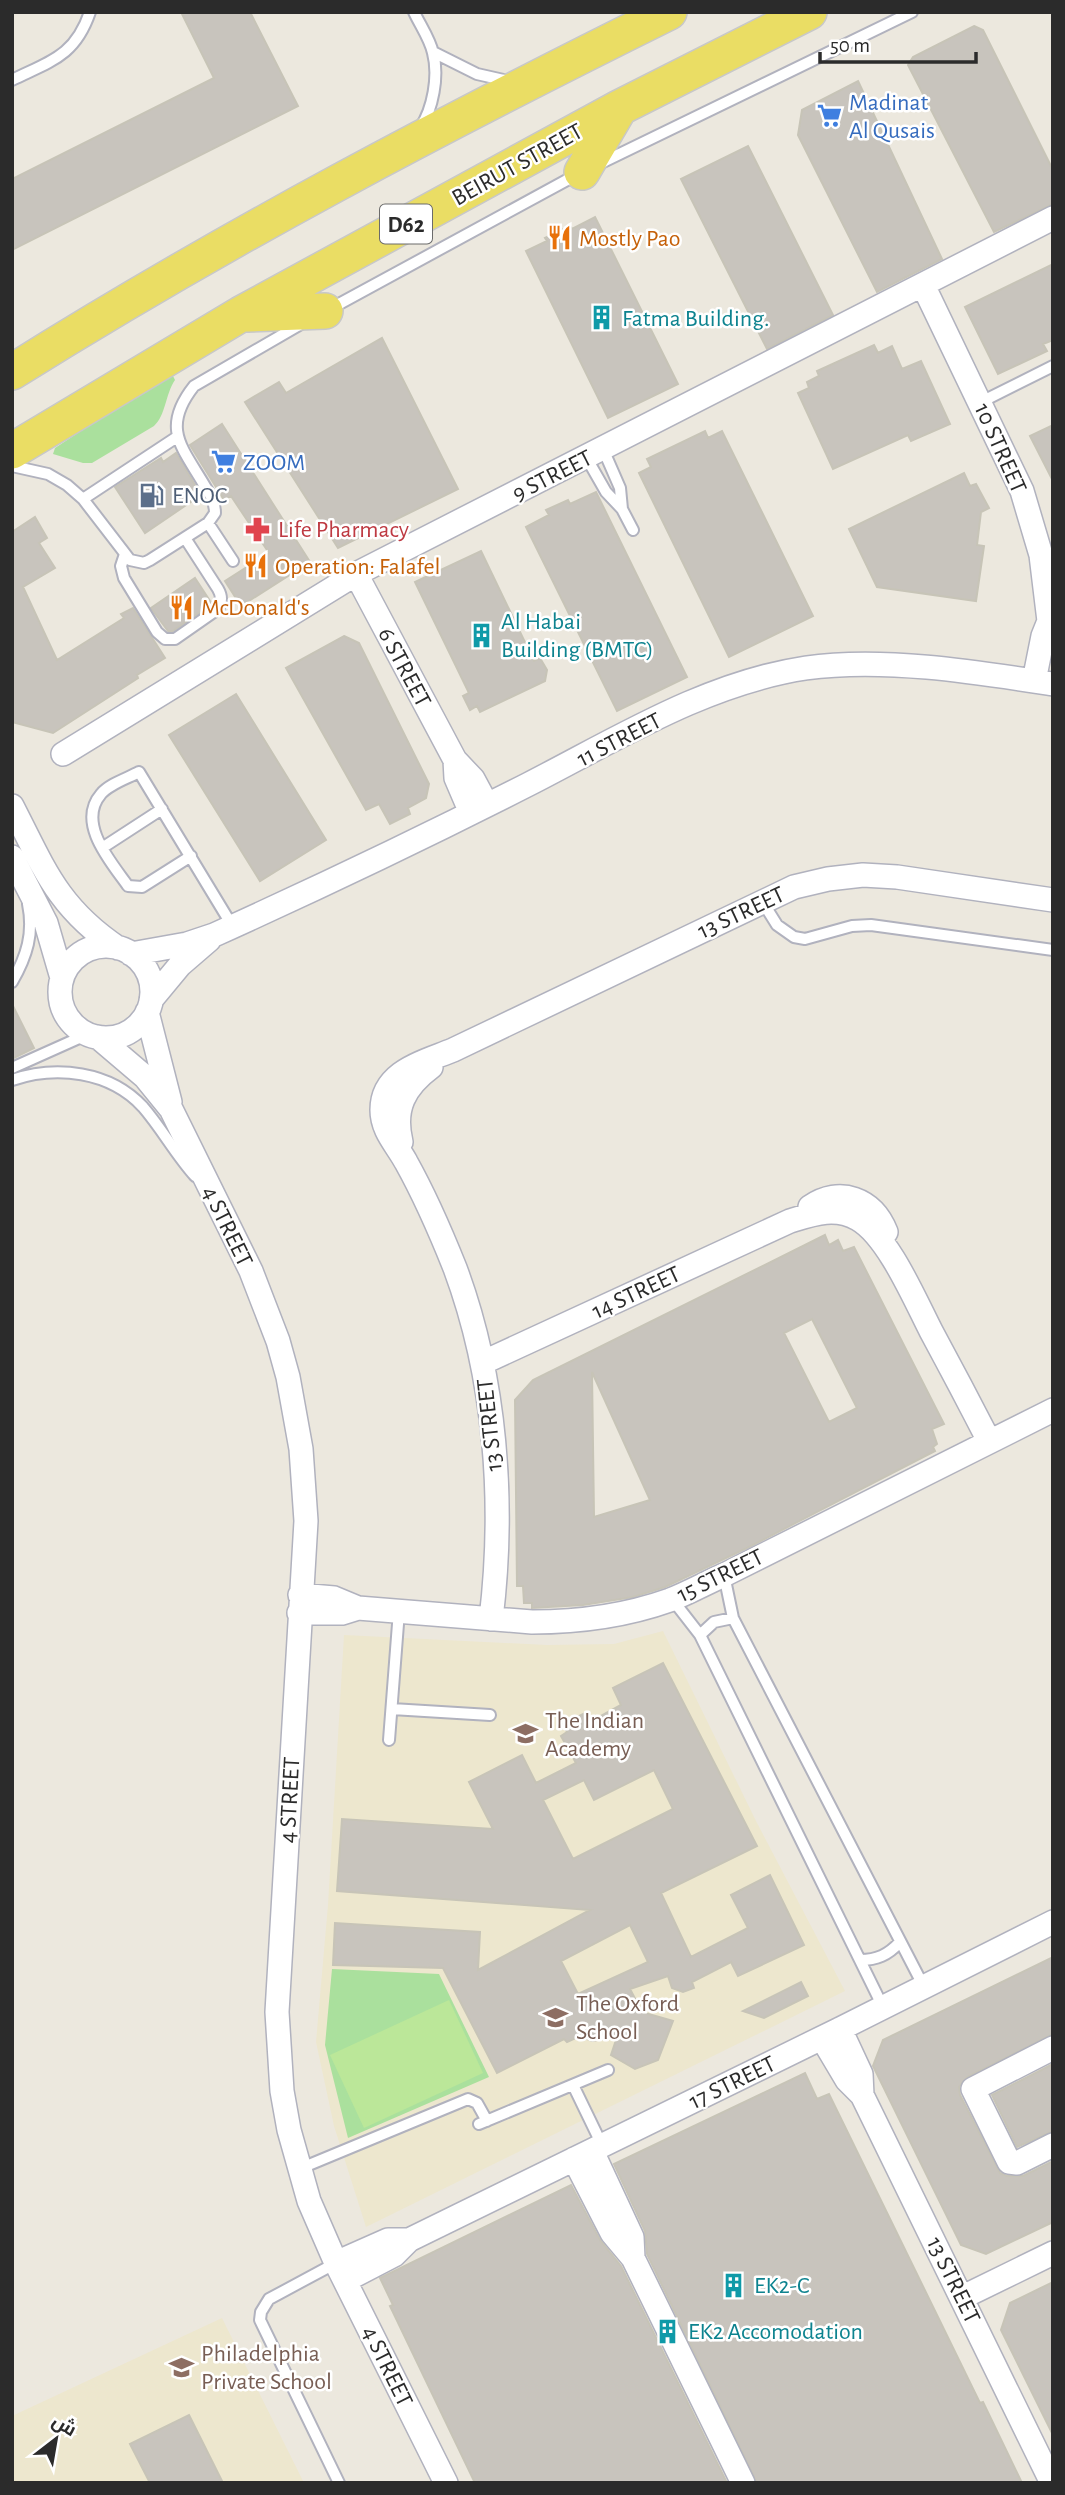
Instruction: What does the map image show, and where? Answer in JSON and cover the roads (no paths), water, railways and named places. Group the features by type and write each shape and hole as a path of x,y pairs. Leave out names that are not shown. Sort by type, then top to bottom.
{"main road":[{"path":"12,372 162,280 411,142 669,12"},
{"name":"BEIRUT STREET","path":"12,451 241,314 619,108 809,12"},
{"path":"582,172 619,108"},
{"path":"241,314 325,311"}],"street":[{"name":"9 STREET","path":"64,754 356,574 1053,218"},
{"name":"10 STREET","path":"923,285 982,402 1022,491 1032,522 1041,555 1051,626 1043,636 1044,683"},
{"name":"6 STREET","path":"356,574 455,760 456,778 479,809"},
{"name":"11 STREET","path":"125,951 187,944 224,931 479,809 687,704 716,692 776,674 806,668 867,664 908,666 1044,683"},
{"path":"12,806 53,886 67,904 82,921 141,962 148,974 151,986 149,1006 131,1030 109,1038 93,1036 74,1025 64,1011 60,995 62,978 68,965 90,948 104,946 125,951"},
{"path":"15,865 47,923 62,978"},
{"name":"13 STREET","path":"491,1619 496,1576 497,1524 491,1421 482,1363 471,1318 454,1268 406,1161 398,1125 400,1103 410,1084 453,1050 794,887 863,875 897,877 1053,900"},
{"name":"11 STREET","path":"149,1006 180,965 224,931"},
{"name":"4 STREET","path":"149,1006 171,1109"},
{"name":"4 STREET","path":"93,1036 145,1077 171,1109 251,1271 265,1306 290,1389 301,1449 306,1521 277,2012 282,2091 299,2169 314,2212 446,2483"},
{"name":"14 STREET","path":"482,1363 790,1221 815,1203 841,1196 855,1198 876,1214 899,1268 989,1441"},
{"name":"15 STREET","path":"300,1604 341,1613 358,1608 532,1622 587,1620 628,1612 672,1599 724,1575 1053,1410"},
{"name":"17 STREET","path":"341,2271 394,2255 409,2240 1053,1922"},
{"name":"13 STREET","path":"831,2033 847,2080 862,2095 1050,2474"},
{"path":"1053,2048 973,2089 1009,2162 1017,2163 1053,2145"},
{"path":"589,2152 612,2233 633,2258 744,2483"},
{"path":"963,2297 1053,2253"}],"lane":[{"path":"12,80 66,53 83,32 90,12"},
{"path":"411,142 424,122 432,100 435,76 433,52 414,12"},
{"path":"12,467 48,474 67,485 83,499 125,554 136,563 144,563 208,523 215,513 214,500 177,437 176,418 182,400 194,386 325,311 582,172 912,12"},
{"path":"433,52 477,74 525,84"},
{"path":"982,402 1053,366"},
{"path":"83,499 177,437"},
{"path":"595,453 606,492 622,509 633,530"},
{"path":"595,453 620,488 622,509"},
{"path":"208,523 233,561"},
{"path":"125,554 121,566 124,578 157,632 165,639 175,639 218,609 221,603 218,589 185,538"},
{"path":"191,856 142,887 128,886 102,848 93,826 93,808 102,792 139,772 191,856 224,931"},
{"path":"102,848 162,809"},
{"path":"12,982 24,959 31,918 15,865"},
{"path":"762,901 777,925 794,937 805,939 833,930 871,925 1053,950"},
{"path":"12,1068 93,1036"},
{"path":"12,1080 40,1073 68,1072 101,1080 115,1087 141,1104 186,1165 211,1191"},
{"path":"724,1575 733,1618 924,1987"},
{"path":"672,1599 700,1635 883,2007"},
{"path":"389,1740 399,1611"},
{"path":"700,1635 714,1622 733,1618"},
{"path":"391,1709 489,1715"},
{"path":"860,1960 882,1957 900,1941"},
{"path":"299,2169 468,2099 477,2103 483,2123 608,2070"},
{"path":"573,2085 589,2152"},
{"path":"339,2483 260,2320 261,2312 269,2299 341,2271"}],"place":[{"name":"Madinat Al Qusais","path":"829,116"},
{"name":"Mostly Pao","path":"559,238"},
{"name":"Fatma Building.","path":"602,318"},
{"name":"ZOOM","path":"223,462"},
{"name":"ENOC","path":"152,495"},
{"name":"Life Pharmacy","path":"258,529"},
{"name":"Operation: Falafel","path":"255,566"},
{"name":"McDonald's","path":"181,607"},
{"name":"Al Habai Building (BMTC)","path":"481,635"},
{"name":"The Indian Academy","path":"525,1734"},
{"name":"The Oxford School","path":"556,2017"},
{"name":"EK2-C","path":"734,2285"},
{"name":"EK2 Accomodation","path":"668,2331"},
{"name":"Philadelphia Private School","path":"181,2367"}]}
